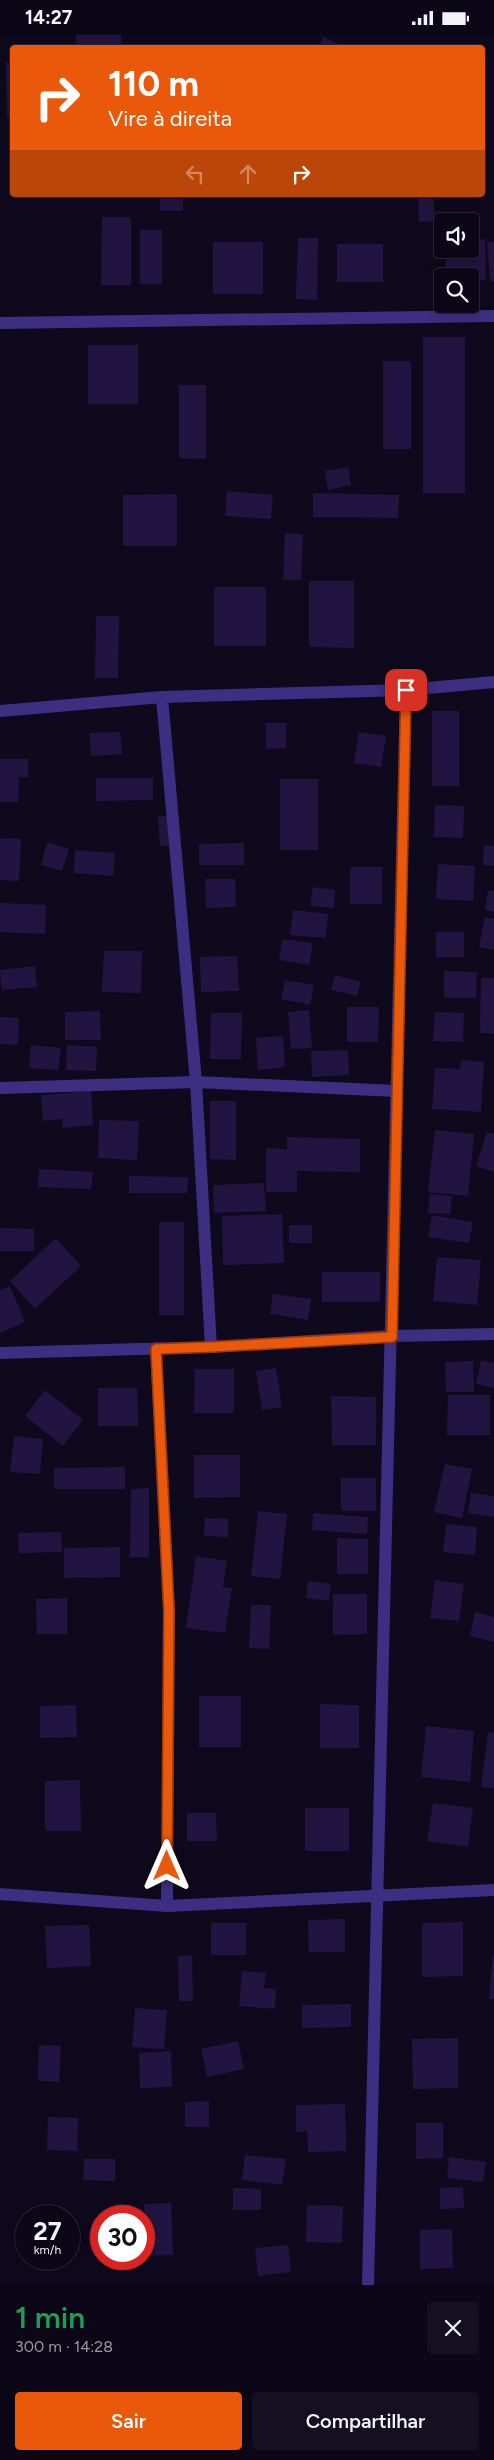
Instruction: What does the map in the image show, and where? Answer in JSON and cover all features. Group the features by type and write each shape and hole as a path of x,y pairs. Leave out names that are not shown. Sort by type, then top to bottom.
{"street":[{"path":"0,323 494,316"},
{"path":"0,711 162,697 406,690 494,682"},
{"path":"368,2285 406,690"},
{"path":"162,697 196,1082 211,1347"},
{"path":"0,1088 196,1082 397,1091"},
{"path":"0,1353 211,1347 392,1337 494,1334"},
{"path":"156,1349 169,1611 167,1906"},
{"path":"0,1894 167,1906 494,1890"}],"building":[{"path":"76,35 121,35 121,45 76,45"},
{"path":"323,37 341,45 320,45"},
{"path":"6,62 10,62 10,117 7,117"},
{"path":"160,197 183,197 183,211 160,211"},
{"path":"418,197 433,197 434,221 419,222"},
{"path":"102,217 131,217 131,285 101,285"},
{"path":"140,230 162,230 162,284 140,284"},
{"path":"298,238 318,238 317,300 296,299"},
{"path":"479,239 485,239 486,280 479,280 479,268 446,268 445,258 479,258"},
{"path":"213,242 263,242 263,294 213,294"},
{"path":"487,242 494,242 494,281 490,281"},
{"path":"337,244 383,244 383,282 337,282"},
{"path":"423,337 465,337 465,493 423,493"},
{"path":"88,345 138,345 138,404 88,404"},
{"path":"383,361 411,361 411,449 383,449"},
{"path":"179,385 206,385 206,459 179,458"},
{"path":"348,467 351,485 328,490 325,471"},
{"path":"227,491 273,495 271,519 225,516"},
{"path":"313,493 399,495 398,518 313,517"},
{"path":"177,494 177,546 123,546 123,495"},
{"path":"285,533 303,534 301,580 283,580"},
{"path":"309,581 354,581 354,648 309,647"},
{"path":"214,587 266,587 266,646 214,646"},
{"path":"96,616 119,616 118,678 95,678"},
{"path":"432,711 459,711 459,786 432,786"},
{"path":"266,723 286,723 286,748 266,749"},
{"path":"120,732 122,754 91,756 89,733"},
{"path":"359,732 386,736 381,767 354,763"},
{"path":"0,759 28,759 28,777 19,777 18,802 0,802"},
{"path":"96,778 153,778 153,800 96,801"},
{"path":"280,779 318,779 318,850 280,850"},
{"path":"435,805 464,806 463,838 434,837"},
{"path":"158,816 167,816 169,846 160,846"},
{"path":"0,838 21,839 19,881 0,880"},
{"path":"47,842 69,849 62,871 41,865"},
{"path":"244,843 244,865 199,865 199,844"},
{"path":"484,845 494,846 494,866 483,865"},
{"path":"75,850 115,853 113,876 74,873"},
{"path":"438,864 475,866 473,901 436,899"},
{"path":"350,867 382,867 382,904 350,904"},
{"path":"205,879 235,879 236,907 206,908"},
{"path":"313,887 335,890 334,908 310,906"},
{"path":"488,891 494,891 494,912 485,910"},
{"path":"0,903 46,905 45,934 0,932"},
{"path":"293,910 328,914 326,938 290,935"},
{"path":"485,917 494,919 494,950 479,947"},
{"path":"436,932 464,932 464,957 436,957"},
{"path":"282,939 313,943 309,965 279,960"},
{"path":"104,951 142,951 141,993 102,992"},
{"path":"237,956 239,991 201,992 200,957"},
{"path":"35,966 37,987 2,990 0,970"},
{"path":"444,971 477,972 476,998 444,998"},
{"path":"335,975 361,982 357,996 331,990"},
{"path":"481,978 494,978 494,1034 480,1033"},
{"path":"285,980 314,985 310,1005 281,999"},
{"path":"347,1007 379,1007 378,1042 347,1042"},
{"path":"309,1010 312,1048 291,1049 288,1012"},
{"path":"100,1011 101,1040 65,1040 65,1012"},
{"path":"435,1012 464,1013 463,1042 433,1041"},
{"path":"211,1013 242,1013 241,1059 210,1059"},
{"path":"0,1017 19,1018 18,1045 0,1044"},
{"path":"283,1036 285,1067 258,1070 256,1038"},
{"path":"31,1045 61,1048 58,1070 29,1068"},
{"path":"67,1045 97,1047 96,1071 66,1070"},
{"path":"348,1050 349,1075 312,1077 311,1051"},
{"path":"461,1060 484,1062 481,1112 432,1109 435,1068 460,1069"},
{"path":"91,1091 93,1125 63,1128 62,1119 43,1121 41,1095"},
{"path":"210,1101 236,1101 236,1160 210,1159"},
{"path":"99,1120 139,1121 137,1160 98,1158"},
{"path":"435,1130 474,1134 468,1196 428,1192"},
{"path":"487,1132 494,1134 494,1172 476,1166"},
{"path":"287,1137 360,1139 360,1172 297,1171 297,1192 266,1192 266,1148 287,1149"},
{"path":"39,1169 93,1172 91,1189 38,1187"},
{"path":"129,1176 188,1177 187,1193 129,1193"},
{"path":"264,1183 266,1211 214,1213 213,1185"},
{"path":"430,1194 452,1196 450,1214 428,1213"},
{"path":"282,1214 284,1263 223,1265 222,1216"},
{"path":"432,1215 473,1222 469,1243 428,1237"},
{"path":"159,1222 184,1222 184,1315 159,1315"},
{"path":"289,1225 312,1225 312,1243 289,1243"},
{"path":"0,1228 34,1229 34,1251 0,1251"},
{"path":"56,1238 81,1266 35,1309 10,1281"},
{"path":"437,1257 481,1260 477,1305 433,1301"},
{"path":"322,1272 380,1272 380,1302 322,1302"},
{"path":"10,1286 25,1322 0,1333 0,1290"},
{"path":"273,1294 311,1299 308,1320 270,1314"},
{"path":"481,1360 494,1363 494,1388 476,1384"},
{"path":"473,1361 474,1392 446,1392 445,1362"},
{"path":"276,1368 282,1407 262,1410 256,1371"},
{"path":"195,1369 234,1369 234,1413 194,1413"},
{"path":"98,1388 137,1388 138,1426 98,1426"},
{"path":"45,1390 83,1420 63,1446 25,1416"},
{"path":"448,1395 490,1395 490,1435 447,1435"},
{"path":"331,1396 376,1397 376,1445 332,1445"},
{"path":"14,1436 43,1439 40,1474 10,1472"},
{"path":"194,1455 240,1455 240,1497 194,1498"},
{"path":"445,1464 472,1469 462,1518 434,1512"},
{"path":"125,1467 125,1489 54,1489 54,1468"},
{"path":"341,1478 376,1478 376,1511 341,1511"},
{"path":"149,1488 149,1557 130,1557 131,1489"},
{"path":"471,1493 494,1496 494,1517 468,1513"},
{"path":"258,1511 287,1514 280,1579 251,1576"},
{"path":"313,1513 368,1517 367,1534 312,1530"},
{"path":"205,1518 228,1519 228,1537 204,1536"},
{"path":"446,1524 477,1527 475,1555 443,1552"},
{"path":"61,1532 62,1552 19,1553 18,1533"},
{"path":"337,1538 368,1539 368,1574 337,1574"},
{"path":"120,1547 120,1577 64,1578 64,1548"},
{"path":"196,1556 227,1561 223,1587 232,1588 225,1633 186,1628"},
{"path":"435,1580 464,1584 459,1621 430,1618"},
{"path":"308,1581 331,1584 329,1601 306,1598"},
{"path":"333,1594 367,1594 367,1634 333,1635"},
{"path":"67,1598 67,1634 37,1634 36,1599"},
{"path":"251,1605 271,1605 269,1649 249,1648"},
{"path":"475,1612 494,1617 494,1642 470,1636"},
{"path":"199,1696 241,1696 241,1747 199,1747"},
{"path":"320,1704 359,1705 359,1748 320,1748"},
{"path":"76,1705 77,1737 40,1738 40,1706"},
{"path":"426,1726 474,1731 470,1782 421,1777"},
{"path":"488,1732 494,1733 494,1788 481,1787"},
{"path":"80,1780 81,1831 45,1831 45,1781"},
{"path":"433,1803 473,1808 468,1847 427,1841"},
{"path":"305,1808 349,1808 349,1851 305,1851"},
{"path":"187,1813 216,1813 217,1841 187,1841"},
{"path":"345,1919 345,1952 309,1952 308,1920"},
{"path":"463,1922 463,1976 422,1977 422,1923"},
{"path":"211,1923 246,1923 246,1955 211,1955"},
{"path":"89,1925 91,1966 47,1968 45,1926"},
{"path":"493,1954 494,1999 489,1999"},
{"path":"192,1955 193,2001 179,2001 178,1956"},
{"path":"242,1971 266,1973 264,1988 276,1989 275,2009 239,2006"},
{"path":"351,2004 351,2027 302,2028 302,2005"},
{"path":"135,2008 167,2010 164,2049 132,2047"},
{"path":"458,2038 458,2088 413,2089 412,2039"},
{"path":"238,2041 244,2069 207,2077 201,2049"},
{"path":"39,2045 61,2046 59,2082 38,2081"},
{"path":"171,2051 172,2087 140,2088 139,2053"},
{"path":"209,2101 209,2127 185,2127 185,2102"},
{"path":"345,2104 346,2151 308,2152 307,2131 296,2132 296,2105"},
{"path":"48,2117 78,2118 77,2151 47,2150"},
{"path":"416,2123 443,2123 443,2158 416,2159"},
{"path":"245,2155 286,2159 282,2185 242,2180"},
{"path":"449,2157 486,2162 483,2182 447,2178"},
{"path":"84,2159 115,2159 115,2181 83,2180"},
{"path":"463,2187 464,2208 440,2209 440,2188"},
{"path":"233,2188 261,2189 261,2210 233,2210"},
{"path":"171,2203 173,2255 155,2256 155,2205 144,2204"},
{"path":"307,2205 343,2206 342,2243 306,2242"},
{"path":"452,2229 453,2268 420,2269 420,2230"},
{"path":"288,2245 291,2272 258,2276 255,2248"}],"route":[{"path":"167,1866 169,1611 156,1349 392,1337 406,690"}]}
